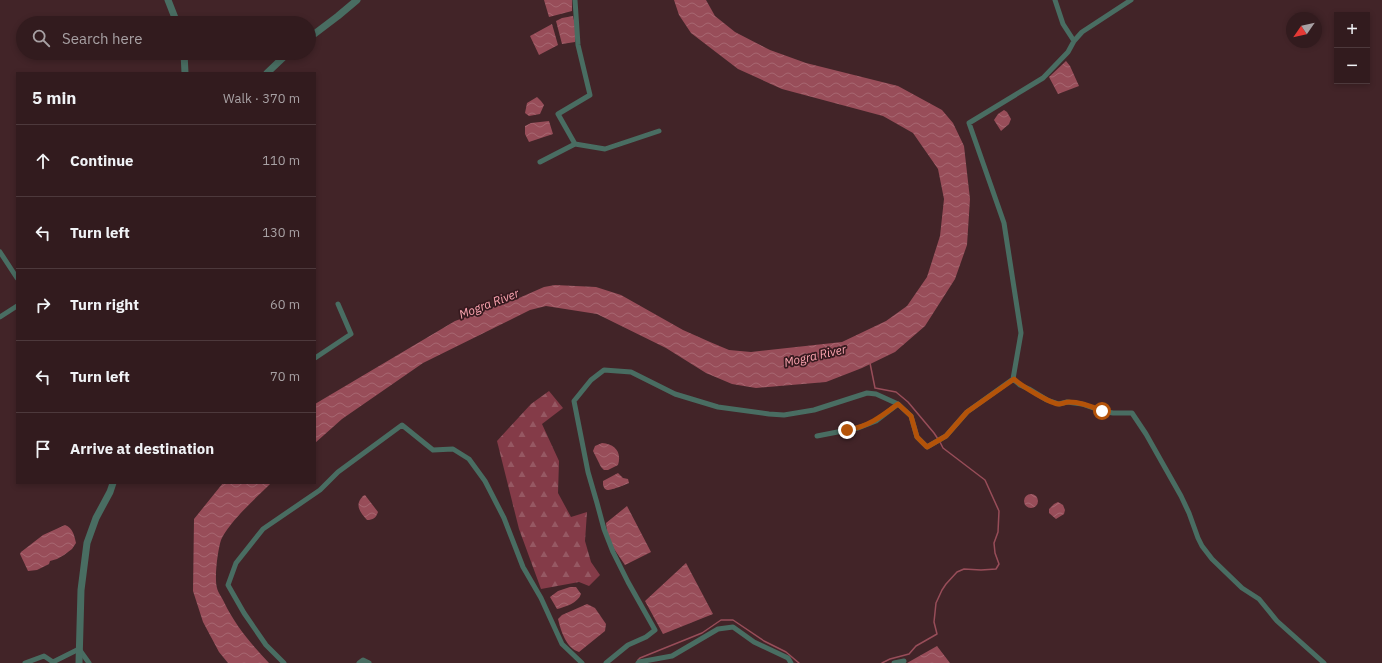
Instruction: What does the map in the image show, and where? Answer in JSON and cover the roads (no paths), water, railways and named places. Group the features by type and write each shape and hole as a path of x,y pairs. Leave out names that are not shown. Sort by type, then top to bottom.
{"street":[{"path":"168,0 174,16"},
{"path":"316,33 357,0"},
{"path":"575,0 578,45 590,95 558,114 575,144"},
{"path":"1054,0 1063,24 1074,41"},
{"path":"606,663 628,645 646,637 655,630 628,582 613,552 604,529 588,472 574,401 591,380 604,370 631,372 675,394 718,407 769,414 784,415 814,410 867,393 876,394 898,404 911,416 917,437 927,447 946,436 967,412 1014,379 1021,333 1004,223 969,123 1043,78 1068,52 1074,41 1082,32 1131,0"},
{"path":"184,60 185,72"},
{"path":"268,72 281,60"},
{"path":"540,162 575,144 605,149 659,130"},
{"path":"0,252 16,276"},
{"path":"316,357 351,334 338,304"},
{"path":"0,317 16,307"},
{"path":"1014,379 1020,385 1047,400 1059,404 1067,402 1082,404 1113,413 1132,413 1146,434 1181,496 1202,546 1212,559 1242,588 1259,600 1278,621 1324,663"},
{"path":"817,436 858,428 876,421 898,404"},
{"path":"284,663 266,645 244,613 228,585 236,563 263,529 320,490 338,472 402,426 433,450 453,449 469,459 485,480 504,518 523,567 541,598 562,644 582,663"},
{"path":"79,663 81,590 87,543 96,518 114,484"},
{"path":"638,663 672,656 718,629 733,627 754,642 788,658 791,663"},
{"path":"25,663 44,656 53,662 79,649"},
{"path":"79,649 89,663"},
{"path":"359,663 363,660 369,663"},
{"path":"894,663 904,660"}],"water":[{"path":"544,0 572,0 572,11 549,17"},
{"name":"Mogra River","path":"674,0 706,0 715,16 735,32 770,50 806,63 898,86 942,110 953,123 964,146 970,199 967,245 955,279 925,326 895,352 862,368 826,382 756,388 732,384 706,373 666,348 597,314 546,306 530,310 423,363 342,419 316,442 316,403 455,321 519,298 544,287 555,285 596,287 621,295 683,330 729,350 751,352 842,342 886,321 907,306 927,277 940,236 944,199 938,169 913,133 883,116 782,89 738,69 691,33 679,15"},
{"path":"573,16 576,29 575,42 562,44 556,21"},
{"path":"552,24 558,45 539,55 530,36"},
{"path":"1066,61 1070,66 1079,86 1058,94 1049,77"},
{"path":"537,97 544,105 540,114 529,116 525,113 527,103"},
{"path":"1004,110 1011,119 1009,124 1001,131 994,120 998,114"},
{"path":"549,121 553,134 529,142 525,134 525,126 531,123"},
{"path":"602,443 614,447 619,456 618,465 608,470 604,470 601,467 593,451 595,446"},
{"path":"618,473 623,478 628,479 629,483 607,490 605,489 603,481"},
{"path":"222,484 270,484 230,525 225,533 221,540 219,550 216,578 218,592 233,619 269,663 228,663 219,652 203,622 193,591 194,519"},
{"path":"1028,494 1034,494 1038,498 1038,504 1034,508 1028,508 1024,504 1024,498"},
{"path":"365,495 378,512 371,520 367,520 362,514 358,505 360,499"},
{"path":"1058,502 1063,505 1065,510 1064,514 1056,519 1049,513 1049,509"},
{"path":"627,506 651,552 625,565 608,540 606,523"},
{"path":"65,525 68,526 73,532 75,537 76,543 72,549 37,570 28,571 20,554 21,552 43,535"},
{"path":"686,563 713,614 663,634 645,601"},
{"path":"570,587 576,587 581,594 577,600 571,604 557,609 550,597 558,591"},
{"path":"587,604 595,608 606,624 605,631 579,652 574,650 567,643 558,619 562,615"},
{"path":"937,646 950,663 907,663"}],"waterway":[{"path":"870,363 875,388 896,392 908,402 938,439"},
{"path":"882,663 890,659 909,654 916,646 937,634 934,622 936,603 946,584 957,572 964,569 996,569 999,564 995,553 994,543 998,532 999,511 985,480 943,448 940,442"},
{"path":"638,660 702,633 721,620 733,620 764,641 786,652 799,663"}]}
